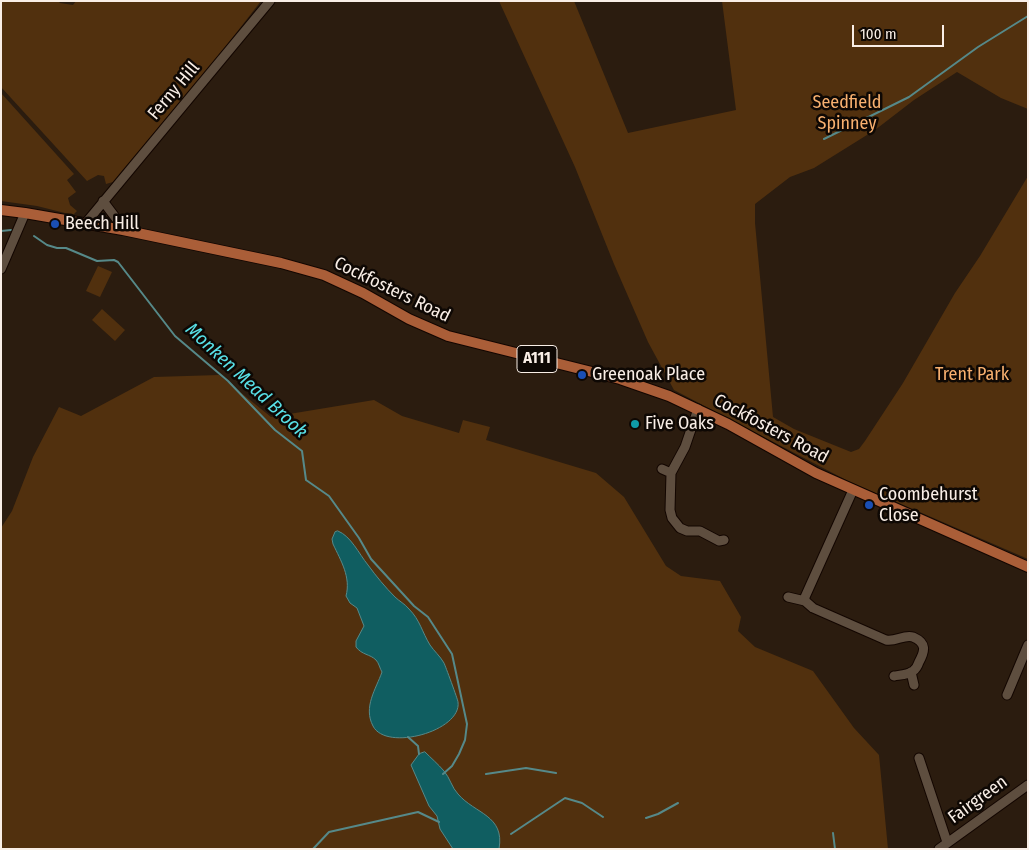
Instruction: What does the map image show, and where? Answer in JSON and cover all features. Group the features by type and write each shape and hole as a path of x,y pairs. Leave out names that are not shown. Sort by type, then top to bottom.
{"main road":[{"name":"Cockfosters Road","path":"1,210 123,230 302,268 345,284 409,319 448,336 620,379 669,396 698,408 816,473 1028,567"}],"street":[{"name":"Ferny Hill","path":"85,224 102,201 270,1"},
{"path":"102,201 118,220 123,230"},
{"path":"1,269 25,213"},
{"path":"698,408 685,447 671,472 670,510 676,524 687,531 700,531 718,541 724,540"},
{"path":"662,469 671,472"},
{"path":"805,601 805,597 853,490"},
{"path":"788,597 805,601 813,608 886,640 892,641 908,636 919,640 924,651 915,669 911,672 894,676"},
{"path":"1007,695 1028,646"},
{"path":"911,672 914,685"},
{"name":"Fairgreen","path":"919,758 948,842"},
{"name":"Fairgreen","path":"939,849 1028,785"}],"green space":[{"path":"1,1 58,1 73,5 76,1 261,1 212,64 113,182 106,184 104,176 98,175 87,181 1,87"},
{"path":"499,1 574,1 628,133 736,110 722,1 1028,1 1028,109 1001,98 957,72 914,100 875,130 814,168 790,177 755,204 755,223 773,417 794,429 851,452 859,449 903,383 955,293 980,256 1028,176 1028,559 848,481 674,390 648,342 575,167"},
{"path":"1,93 74,174 67,180 76,192 68,198 70,205 77,211 73,215 37,206 1,201"},
{"path":"98,266 112,272 100,297 86,291"},
{"path":"102,309 125,330 115,341 92,320"},
{"path":"219,375 271,417 374,400 402,416 459,433 463,420 490,427 486,440 596,473 624,497 666,566 681,576 720,581 741,617 738,631 755,647 813,671 854,728 879,755 888,849 1,849 1,528 12,511 33,457 59,407 81,416 154,377"}],"water":[{"path":"338,531 351,541 384,585 413,613 430,645 444,663 458,702 456,712 448,722 436,729 422,735 392,737 381,734 373,726 369,712 370,705 382,672 376,660 356,647 356,641 364,626 357,608 350,603 346,596 346,576 332,539 335,532"},
{"path":"425,752 444,771 458,794 493,822 498,829 500,838 499,849 453,849 440,829 437,816 429,806 411,765 419,754"}],"waterway":[{"path":"824,139 909,97 978,47 1028,16"},
{"name":"Monken Mead Brook","path":"1,231 11,230"},
{"name":"Monken Mead Brook","path":"34,236 47,245 66,248 97,261 114,260 118,262 175,336 228,381 275,430 302,451 306,480 329,496 359,538 371,559 414,606 428,617 452,654 467,724 465,740 459,754 452,766 443,774"},
{"path":"408,737 418,746 419,754"},
{"path":"486,774 526,768 556,773"},
{"path":"511,834 565,798 582,803 603,817"},
{"path":"646,818 678,803"},
{"path":"313,849 329,832 418,812 439,822"},
{"path":"833,833 835,849"}],"place":[{"name":"Beech Hill","path":"55,224"},
{"name":"Greenoak Place","path":"582,375"},
{"name":"Five Oaks","path":"635,424"},
{"name":"Coombehurst Close","path":"869,505"}],"park label":[{"name":"Seedfield Spinney","path":"847,113"},
{"name":"Trent Park","path":"972,375"}]}
